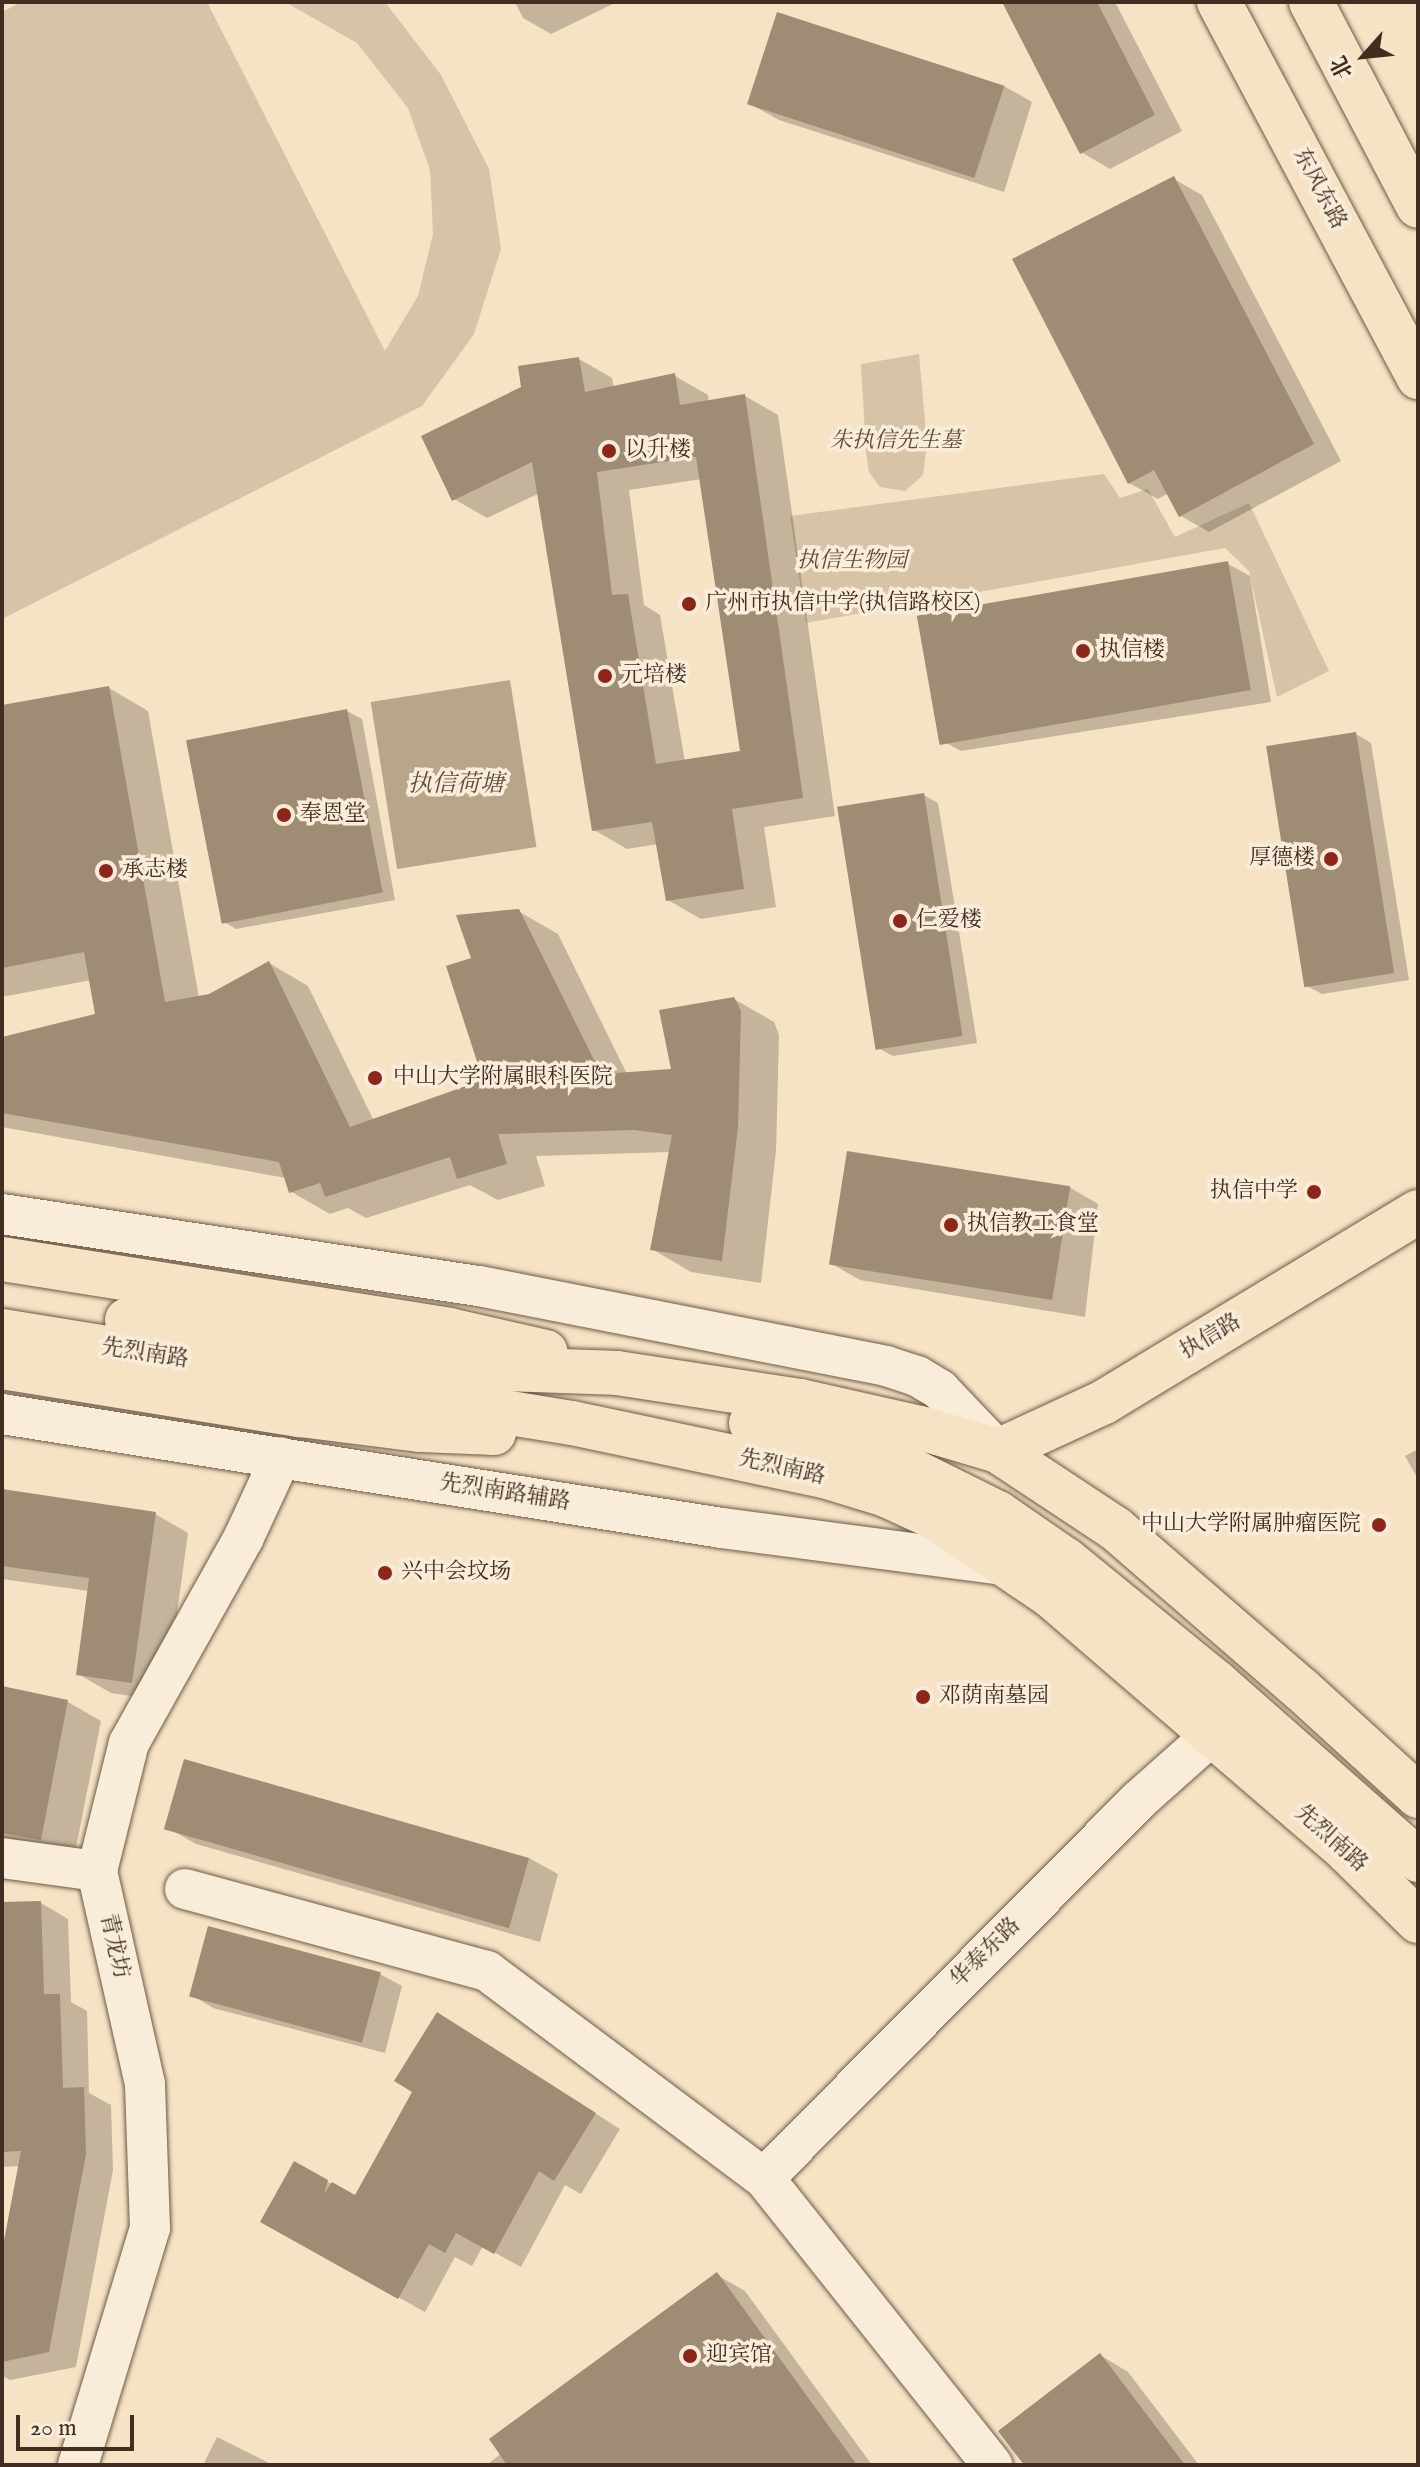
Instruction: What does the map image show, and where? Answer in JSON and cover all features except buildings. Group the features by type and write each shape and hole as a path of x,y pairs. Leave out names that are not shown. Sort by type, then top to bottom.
{"main road":[{"name":"东风东路","path":"1219,2 1418,377"},
{"path":"1311,2 1418,206"},
{"name":"执信路","path":"998,1451 1104,1402 1418,1212"},
{"path":"2,1259 449,1330 517,1344 617,1373"},
{"name":"先烈南路","path":"2,1301 126,1335 824,1476 886,1495 936,1518 1009,1566 1122,1654 1347,1851 1418,1921"},
{"name":"先烈南路","path":"2,1331 126,1335 475,1368 617,1373 812,1404 920,1428 998,1451 1116,1529 1301,1689 1418,1796"},
{"path":"2,1367 300,1415 421,1430 525,1433 572,1423"},
{"name":"先烈南路","path":"475,1368 850,1445 940,1482 998,1513 1066,1560 1217,1683 1418,1860"}],"street":[{"path":"2,1214 494,1289 886,1366 940,1390 998,1451"},
{"name":"先烈南路辅路","path":"2,1414 722,1528 1009,1566"},
{"name":"青龙坊","path":"78,2465 150,2228 145,2084 97,1871 129,1743 243,1539 281,1457"},
{"name":"华泰东路","path":"764,2178 1127,1811 1213,1734"},
{"path":"2,1858 97,1871"},
{"path":"185,1889 487,1971 764,2178 992,2465"}],"green space":[{"path":"22,2 207,2 385,351 418,296 433,234 430,170 408,108 357,43 285,2 385,2 441,75 489,169 501,249 474,334 422,406 2,619 2,12"},
{"name":"朱执信先生墓","path":"919,354 927,444 923,475 905,491 880,487 869,472 861,364"},
{"name":"执信生物园","path":"1104,474 1120,498 1148,489 1175,537 1249,503 1329,671 1277,697 1249,571 1225,548 806,623 790,516"}],"water":[{"name":"执信荷塘","path":"510,680 536,847 397,869 371,702"}],"place":[{"name":"以升楼","path":"609,451"},
{"name":"广州市执信中学(执信路校区)","path":"689,604"},
{"name":"执信楼","path":"1083,651"},
{"name":"元培楼","path":"605,676"},
{"name":"奉恩堂","path":"284,815"},
{"name":"厚德楼","path":"1331,859"},
{"name":"承志楼","path":"106,871"},
{"name":"仁爱楼","path":"900,921"},
{"name":"中山大学附属眼科医院","path":"375,1078"},
{"name":"执信中学","path":"1314,1192"},
{"name":"执信教工食堂","path":"951,1225"},
{"name":"中山大学附属肿瘤医院","path":"1379,1525"},
{"name":"兴中会坟场","path":"385,1573"},
{"name":"邓荫南墓园","path":"923,1697"},
{"name":"迎宾馆","path":"690,2356"}]}
